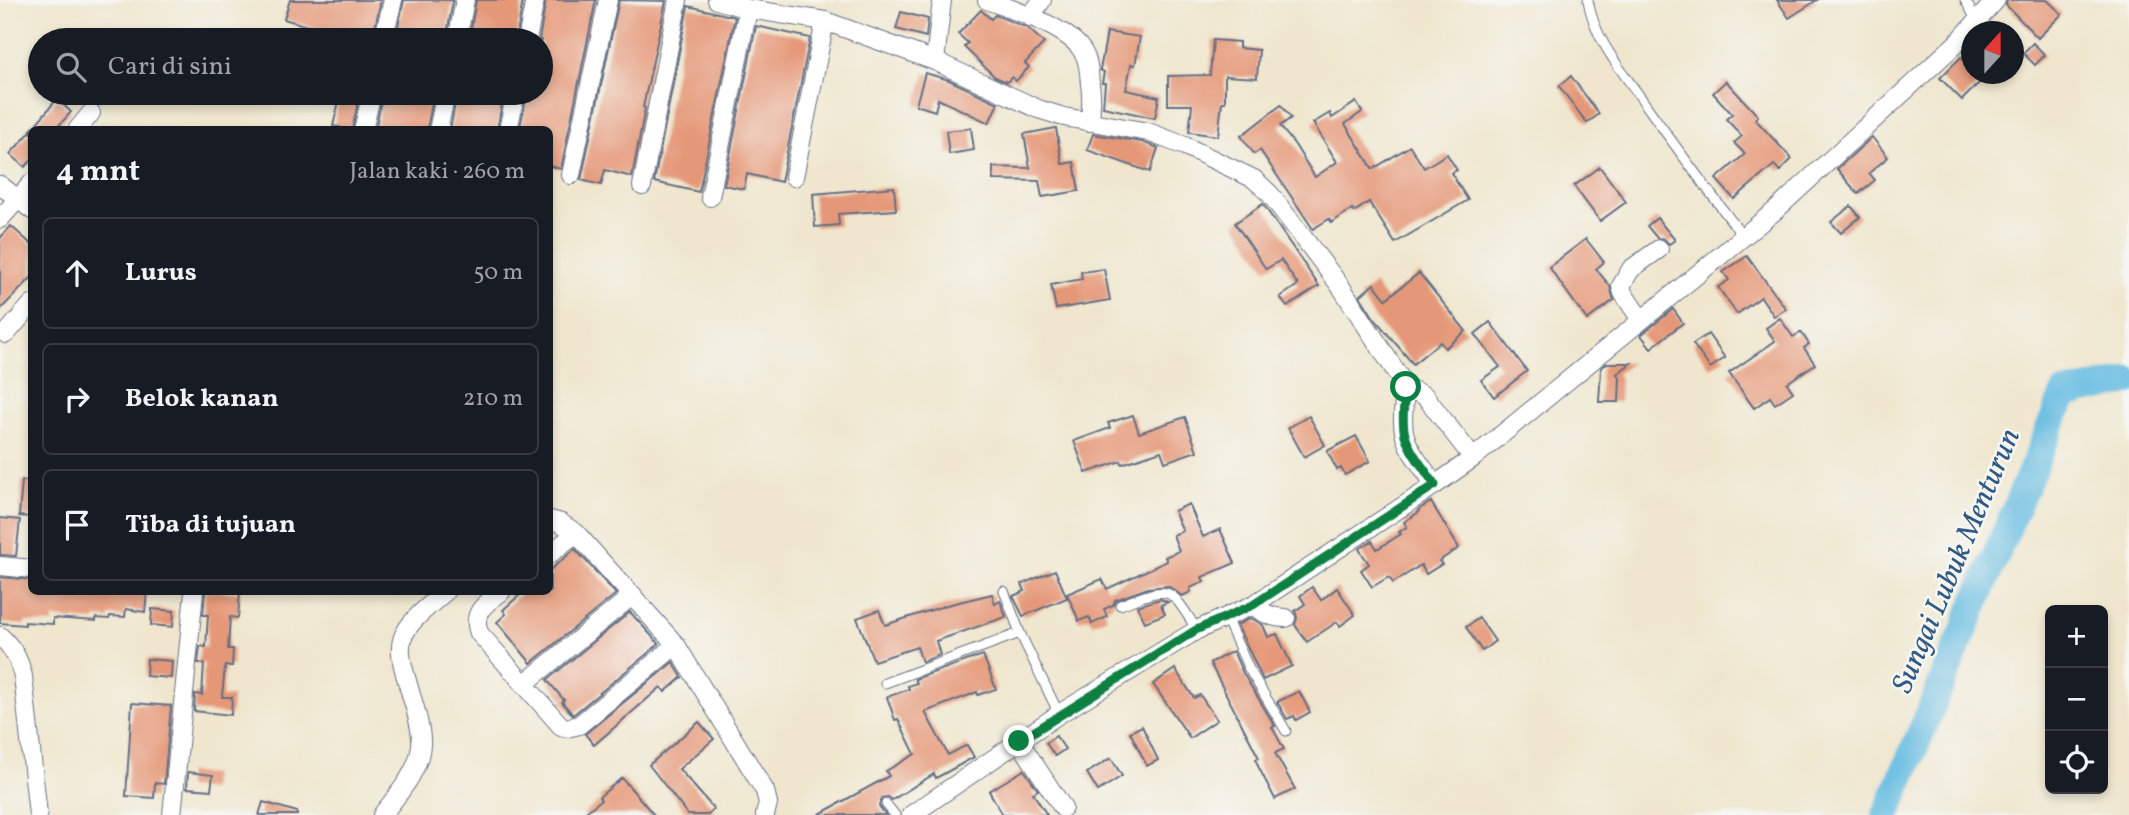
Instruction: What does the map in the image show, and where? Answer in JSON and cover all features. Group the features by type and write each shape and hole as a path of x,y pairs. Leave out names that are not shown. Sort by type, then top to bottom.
{"street":[{"path":"386,28 393,0"},
{"path":"459,28 465,0"},
{"path":"529,28 535,0"},
{"path":"571,176 608,0"},
{"path":"642,186 678,0"},
{"path":"716,0 748,9 825,21 936,61 1038,109 1089,122 1148,132 1185,146 1254,180 1270,194 1341,287 1406,387 1425,396 1473,458"},
{"path":"936,61 942,0"},
{"path":"987,0 1030,17 1075,41 1083,51 1088,65 1093,106 1089,122"},
{"path":"1030,17 1042,0"},
{"path":"1977,21 1996,0"},
{"path":"710,197 748,9"},
{"path":"794,177 825,21"},
{"path":"911,815 1059,714 1196,630 1253,605 1473,458 1742,235 1776,210 1961,39"},
{"path":"364,126 369,105"},
{"path":"439,126 443,105"},
{"path":"509,126 513,105"},
{"path":"80,126 91,113"},
{"path":"0,185 25,205 0,219"},
{"path":"1641,320 1621,286 1631,269 1659,249"},
{"path":"6,334 28,309"},
{"path":"1406,387 1401,418 1404,440 1435,485"},
{"path":"553,521 576,533 676,645 765,791 768,803 765,815"},
{"path":"553,552 576,533"},
{"path":"0,566 28,569"},
{"path":"172,815 194,595"},
{"path":"382,815 412,774 419,759 421,744 421,729 402,664 402,637 406,627 440,595"},
{"path":"497,595 482,607 476,617 475,624 479,633 561,726 573,728 676,645"},
{"path":"524,684 633,595"},
{"path":"1253,605 1260,612 1286,618"},
{"path":"0,636 19,660 23,676 38,815"},
{"path":"1019,741 1063,808"}],"lane":[{"path":"1588,0 1599,38 1666,135 1742,235"},
{"path":"1965,0 1977,21"},
{"path":"1004,591 1020,633 1059,714"},
{"path":"1120,605 1154,592 1165,591 1178,601 1196,630"},
{"path":"1226,618 1249,669 1286,731"},
{"path":"886,683 1020,633"},
{"path":"886,804 895,815"}],"building":[{"path":"290,0 381,0 375,28 314,28 284,19"},
{"path":"404,0 453,0 448,28 398,28"},
{"path":"476,0 523,0 518,28 471,28"},
{"path":"546,0 596,0 561,169 553,167 553,126 520,126 525,105 553,105 553,28 541,28"},
{"path":"619,0 666,1 643,107 645,108 632,177 605,170 601,185 581,180"},
{"path":"1777,0 1817,0 1789,18"},
{"path":"2007,0 2047,0 2062,14 2038,38 2006,5"},
{"path":"688,6 735,17 699,192 654,182"},
{"path":"981,10 991,19 995,15 1028,28 1044,43 1025,63 1029,67 1016,81 1012,77 1007,82 995,77 964,47 968,43 958,34"},
{"path":"901,12 928,19 926,37 896,29"},
{"path":"756,26 810,38 781,182 747,174 744,189 724,185"},
{"path":"1107,32 1140,37 1135,65 1131,64 1126,90 1159,97 1155,118 1103,107 1105,83 1102,83 1104,72 1100,70"},
{"path":"1213,40 1239,42 1239,48 1259,50 1257,78 1225,76 1225,102 1222,102 1218,136 1189,132 1192,105 1168,105 1168,76 1210,75"},
{"path":"2033,43 2045,55 2035,65 2024,52"},
{"path":"1961,57 1961,84 1978,84 1962,100 1940,78"},
{"path":"925,73 949,80 998,103 989,123 938,99 935,111 916,105"},
{"path":"1571,76 1599,114 1587,123 1559,86"},
{"path":"1726,81 1758,116 1755,119 1792,159 1780,171 1774,165 1734,199 1716,179 1745,154 1734,143 1742,136 1726,119 1732,114 1713,93"},
{"path":"1356,102 1362,112 1345,124 1373,169 1410,146 1424,168 1447,154 1457,170 1451,173 1468,200 1395,243 1369,202 1354,212 1352,209 1331,223 1329,219 1313,229 1260,150 1254,154 1241,136 1281,105 1291,118 1280,126 1315,177 1337,162 1313,123 1330,113 1332,118"},
{"path":"52,105 63,105 71,112 59,126 34,126"},
{"path":"338,105 357,105 353,126 333,126"},
{"path":"380,105 432,105 428,126 376,126"},
{"path":"455,105 502,105 498,126 451,126"},
{"path":"971,128 974,150 949,154 946,131"},
{"path":"1056,128 1062,164 1074,162 1079,191 1042,197 1039,181 993,180 993,167 1030,168 1024,134"},
{"path":"28,134 28,164 25,167 10,154"},
{"path":"1093,134 1142,142 1158,148 1150,172 1087,150"},
{"path":"1872,137 1888,157 1869,173 1875,180 1858,194 1837,169"},
{"path":"1600,167 1626,202 1600,221 1574,186"},
{"path":"894,187 896,210 838,214 839,225 815,227 813,194"},
{"path":"1263,204 1319,286 1287,307 1280,297 1298,285 1281,260 1266,269 1235,223"},
{"path":"1851,206 1860,217 1841,233 1831,222"},
{"path":"1657,218 1675,240 1669,244 1664,239 1657,238 1647,226"},
{"path":"11,226 28,241 28,281 0,310 0,238"},
{"path":"1586,239 1604,262 1596,269 1610,286 1614,300 1587,320 1549,267"},
{"path":"1747,256 1786,309 1774,316 1761,297 1737,314 1718,287 1729,280 1723,272"},
{"path":"1104,269 1110,300 1056,309 1051,285 1082,279 1081,272"},
{"path":"1419,273 1466,331 1445,348 1440,342 1413,364 1374,318 1360,296 1374,284 1386,299"},
{"path":"1673,309 1683,323 1651,348 1641,335"},
{"path":"1780,318 1793,337 1801,332 1809,344 1804,348 1815,364 1787,383 1793,392 1775,404 1770,397 1754,408 1729,373 1775,341 1766,328"},
{"path":"1490,322 1527,371 1494,397 1481,380 1500,367 1475,334"},
{"path":"1708,334 1725,358 1710,368 1693,344"},
{"path":"1607,363 1631,363 1617,374 1620,378 1619,402 1599,402 1601,368"},
{"path":"1133,415 1139,433 1185,417 1197,451 1165,462 1161,451 1086,473 1074,441 1110,428 1108,423"},
{"path":"1309,416 1325,445 1304,457 1288,428"},
{"path":"1356,436 1370,461 1345,475 1341,468 1337,470 1327,451"},
{"path":"22,481 28,481 28,517 19,516"},
{"path":"1431,502 1459,548 1439,561 1442,564 1426,574 1421,565 1393,583 1389,577 1372,587 1361,570 1369,564 1359,549 1372,541 1377,549 1401,534 1399,532 1407,527 1404,522"},
{"path":"1189,504 1203,537 1220,529 1235,563 1202,577 1204,582 1190,588 1191,592 1182,596 1168,586 1148,588 1115,600 1113,605 1104,609 1107,617 1092,624 1089,617 1079,621 1067,594 1102,579 1107,589 1167,561 1165,557 1179,551 1173,535 1183,531 1174,511"},
{"path":"0,518 20,520 16,556 0,555"},
{"path":"575,549 616,594 531,663 497,622 506,614 503,610 520,595 553,595 553,567"},
{"path":"1055,570 1067,598 1023,616 1013,596 1025,591 1022,584"},
{"path":"0,577 28,580 28,595 147,595 145,612 126,609 125,617 110,616 109,619 96,618 96,621 53,618 53,624 0,623"},
{"path":"1312,587 1321,600 1337,588 1355,615 1340,626 1337,622 1307,642 1295,625 1295,611 1305,604 1300,596"},
{"path":"992,594 995,604 1000,601 1006,617 936,641 940,655 922,662 917,647 874,661 857,618 879,610 885,625"},
{"path":"205,595 240,595 238,618 230,617 228,649 233,649 232,666 225,666 222,697 232,697 231,715 194,711 195,694 202,695 204,664 198,663 200,646 206,647 208,615 203,615"},
{"path":"1160,599 1168,602 1161,605 1165,614 1145,622 1137,606"},
{"path":"152,609 174,611 173,627 151,625"},
{"path":"630,612 659,644 573,715 547,680"},
{"path":"1251,618 1263,625 1268,637 1277,634 1292,666 1263,680 1237,625"},
{"path":"1479,618 1495,641 1482,651 1466,627"},
{"path":"1233,651 1275,726 1272,727 1284,749 1275,753 1295,789 1275,799 1258,766 1256,759 1259,758 1210,663"},
{"path":"983,655 996,689 978,695 977,692 925,712 948,755 967,745 974,757 936,778 934,774 892,800 888,797 882,798 879,806 886,815 818,815 889,776 886,771 915,754 898,719 895,720 887,697 909,689 908,686 917,683 915,679"},
{"path":"147,659 172,661 171,678 146,676"},
{"path":"673,662 682,677 665,692 661,687 594,745 585,734"},
{"path":"1175,669 1194,698 1200,695 1217,720 1190,738 1153,684"},
{"path":"1299,691 1310,712 1296,720 1294,716 1287,719 1277,702"},
{"path":"132,703 171,706 164,784 155,783 154,798 126,796"},
{"path":"699,722 714,739 679,769 714,809 708,815 688,815 649,765"},
{"path":"1142,726 1158,760 1147,766 1130,732"},
{"path":"1056,736 1065,749 1055,756 1046,743"},
{"path":"1111,758 1122,776 1098,791 1087,773"},
{"path":"1024,770 1038,790 1033,793 1047,815 1003,815 989,791"},
{"path":"188,772 213,775 211,790 187,788"},
{"path":"622,778 654,815 582,815 601,800 599,797"},
{"path":"263,802 297,812 297,815 259,815"}],"waterway":[{"name":"Sungai Lubuk Menturun","path":"1886,815 2064,394 2129,381"}],"route":[{"path":"1019,741 1196,630 1253,605 1435,485 1404,440 1401,418 1406,387"}]}
